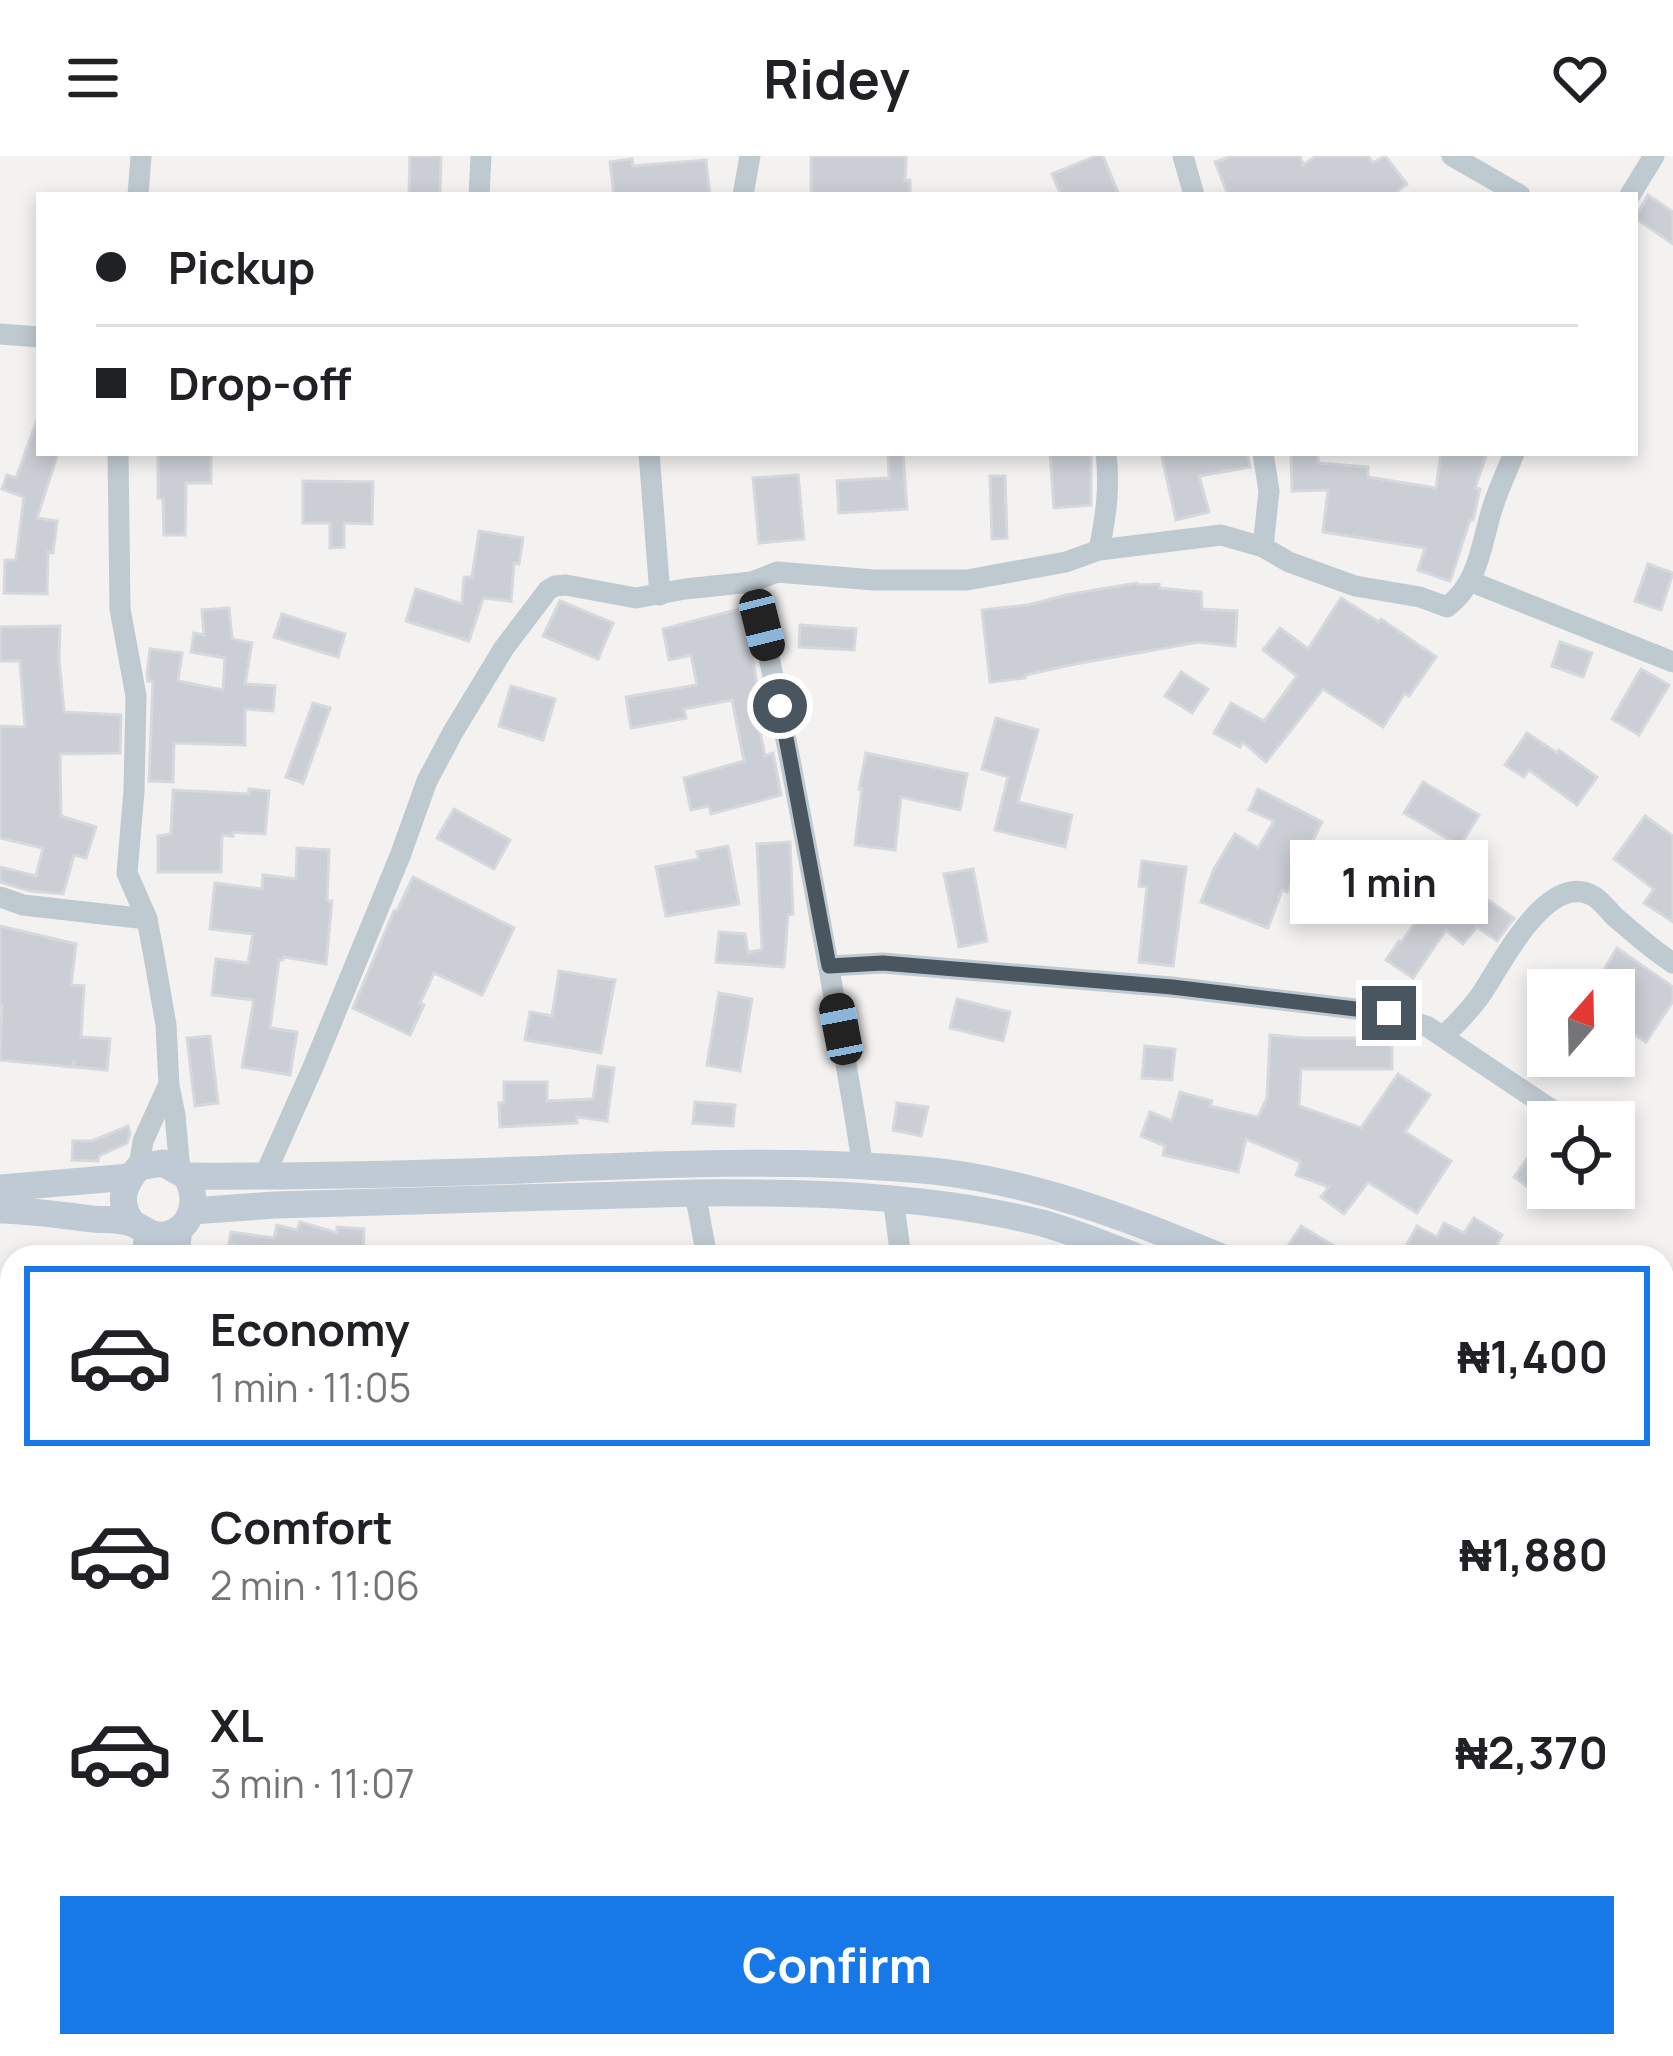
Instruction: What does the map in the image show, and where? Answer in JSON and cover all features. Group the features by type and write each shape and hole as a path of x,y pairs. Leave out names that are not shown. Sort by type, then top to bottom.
{"main road":[{"path":"0,1188 135,1172 163,1163 183,1173 264,1177 761,1163 935,1172 1082,1203 1192,1245"},
{"path":"135,1172 122,1198 140,1238"},
{"path":"183,1173 194,1199 186,1220"},
{"path":"0,1210 45,1211 140,1238 163,1235 186,1220 275,1204 762,1192 893,1198 986,1211 1103,1245"}],"street":[{"path":"138,192 141,156"},
{"path":"479,192 481,156"},
{"path":"744,192 750,156"},
{"path":"1183,156 1193,192"},
{"path":"1452,156 1515,192"},
{"path":"1632,192 1654,156"},
{"path":"0,334 36,337"},
{"path":"118,456 120,609 136,696 127,873 147,919 166,1025 169,1086 183,1173"},
{"path":"649,456 660,596"},
{"path":"1099,550 1108,511 1106,456"},
{"path":"1263,456 1269,491 1263,548"},
{"path":"264,1177 427,781 504,648 548,590 566,585 636,598 752,582 777,572 874,580 967,580 1049,566 1099,550 1221,536 1355,586 1448,607 1472,582 1513,456"},
{"path":"752,582 773,668 863,1168"},
{"path":"1472,582 1673,662"},
{"path":"1443,1036 1466,1016 1509,949 1544,906 1562,894 1576,890 1595,897 1673,963"},
{"path":"0,898 22,905 147,919"},
{"path":"829,966 883,963 1247,995 1389,1013 1428,1027 1539,1101"},
{"path":"135,1172 143,1141 169,1086"},
{"path":"695,1192 705,1245"},
{"path":"893,1198 899,1245"},
{"path":"181,1245 186,1220"}],"building":[{"path":"410,156 441,156 440,192 409,192"},
{"path":"811,156 906,156 905,180 910,180 910,192 811,192"},
{"path":"1103,156 1118,192 1060,192 1052,174"},
{"path":"1233,156 1300,156 1303,165 1316,156 1368,156 1373,163 1385,156 1407,184 1397,192 1227,192 1215,162"},
{"path":"632,159 633,166 706,160 710,192 614,192 610,162"},
{"path":"1648,195 1673,212 1673,244 1638,220"},
{"path":"36,423 36,456 57,456 37,518 57,521 53,553 48,552 47,594 4,593 5,560 16,560 24,497 2,489 7,475 16,478"},
{"path":"158,456 211,456 211,483 186,483 185,535 164,535 163,499 158,498"},
{"path":"888,456 903,456 907,509 839,513 837,481 889,478"},
{"path":"1050,456 1091,456 1091,505 1054,508"},
{"path":"1162,456 1248,456 1250,467 1199,476 1209,512 1176,520"},
{"path":"1291,456 1318,456 1318,463 1368,467 1368,477 1436,488 1441,456 1486,456 1475,488 1480,489 1473,520 1450,581 1418,570 1425,548 1323,532 1328,490 1292,491"},
{"path":"798,475 804,539 759,543 753,478"},
{"path":"990,476 1005,476 1007,538 992,539"},
{"path":"303,481 373,482 372,524 344,523 344,547 330,548 330,523 303,523"},
{"path":"479,531 523,538 519,564 514,563 511,601 483,598 469,641 406,621 416,589 462,604 464,577 472,577"},
{"path":"1648,564 1673,573 1661,610 1635,601"},
{"path":"1137,583 1201,592 1202,609 1237,611 1235,646 1199,642 990,682 982,610"},
{"path":"1341,598 1436,657 1383,727 1323,689 1266,762 1243,742 1240,747 1214,733 1231,703 1264,721 1297,676 1263,650 1280,628 1308,649"},
{"path":"560,601 613,623 598,659 543,636"},
{"path":"229,608 232,639 252,643 245,684 275,686 273,711 245,709 245,745 174,743 173,782 149,781 150,649 182,653 178,681 223,690 225,658 191,652 194,633 204,635 202,610"},
{"path":"743,608 765,756 773,753 781,795 711,814 709,806 691,810 684,778 744,761 732,700 684,709 686,718 631,728 626,697 697,685 691,655 669,660 663,629"},
{"path":"282,614 345,634 338,657 274,637"},
{"path":"800,625 856,629 854,650 799,647"},
{"path":"60,626 64,712 121,715 120,753 60,754 61,816 96,827 86,858 74,855 63,894 0,882 0,867 36,876 43,848 0,838 0,726 25,727 20,661 0,661 0,627"},
{"path":"1560,642 1592,653 1583,677 1552,666"},
{"path":"1641,669 1669,685 1639,735 1612,719"},
{"path":"1181,672 1208,689 1192,713 1165,696"},
{"path":"511,686 555,699 543,740 499,726"},
{"path":"313,703 330,708 303,783 286,777"},
{"path":"996,718 1038,730 1018,802 1072,815 1065,847 995,830 1008,777 982,769"},
{"path":"1527,733 1597,777 1577,805 1529,770 1524,777 1505,765"},
{"path":"866,753 967,774 960,810 901,797 895,850 855,845"},
{"path":"1423,782 1479,815 1460,846 1404,813"},
{"path":"249,789 269,791 265,834 222,835 221,872 158,872 158,836 171,834 173,790 249,794"},
{"path":"1258,789 1322,822 1287,892 1282,890 1268,928 1201,902 1235,834 1258,848 1274,821 1249,810"},
{"path":"454,809 510,840 494,869 437,838"},
{"path":"1645,816 1673,836 1673,922 1644,903 1654,889 1614,859"},
{"path":"790,842 793,914 788,915 784,967 716,962 719,932 745,934 748,952 762,950 757,844"},
{"path":"728,846 739,904 666,916 656,867 699,859 697,852"},
{"path":"297,848 329,850 327,901 332,901 326,964 279,960 270,1028 297,1032 290,1075 242,1067 254,1000 212,995 216,959 248,963 253,934 210,929 215,883 262,889 263,875 296,879"},
{"path":"1352,859 1386,875 1378,893 1343,878"},
{"path":"1142,861 1186,867 1173,966 1139,962 1147,887 1139,886"},
{"path":"973,869 987,941 959,947 944,874"},
{"path":"1446,871 1514,918 1497,941 1477,927 1463,944 1446,930 1413,978 1386,960 1433,897"},
{"path":"413,877 514,928 482,995 434,973 410,1035 353,1008"},
{"path":"0,926 76,944 71,985 84,986 81,1037 110,1039 107,1070 74,1067 74,1061 72,1067 0,1060"},
{"path":"1617,948 1673,987 1673,1001 1646,1042 1635,1035 1635,969 1604,969"},
{"path":"559,971 615,980 601,1053 525,1040 530,1012 552,1016"},
{"path":"719,993 752,999 740,1071 707,1065"},
{"path":"957,999 1010,1012 1003,1041 950,1028"},
{"path":"1270,1035 1392,1038 1392,1069 1301,1069 1299,1106 1361,1128 1398,1074 1430,1095 1405,1132 1451,1161 1417,1213 1368,1182 1344,1214 1321,1197 1329,1187 1296,1175 1301,1162 1246,1139 1238,1172 1163,1155 1165,1146 1141,1136 1150,1112 1172,1121 1180,1092 1212,1101 1210,1106 1258,1117 1267,1098"},
{"path":"210,1036 218,1103 195,1106 187,1038"},
{"path":"1145,1046 1175,1049 1172,1080 1142,1078"},
{"path":"598,1066 614,1068 607,1121 577,1117 577,1123 500,1127 504,1082 547,1082 547,1101 593,1099"},
{"path":"695,1102 735,1105 733,1126 693,1123"},
{"path":"897,1103 928,1107 921,1136 893,1130"},
{"path":"128,1126 127,1143 99,1156 98,1161 72,1160 73,1141 92,1141"},
{"path":"1527,1159 1527,1186 1514,1177"},
{"path":"1474,1218 1502,1235 1496,1245 1407,1245 1417,1226 1437,1237 1444,1223 1464,1233"},
{"path":"300,1222 337,1233 337,1227 364,1229 363,1245 229,1244 231,1232 274,1238 277,1225 297,1230"},
{"path":"1301,1226 1332,1245 1289,1245"}],"route":[{"path":"780,706 829,966 883,963 1172,987 1389,1013"}]}
